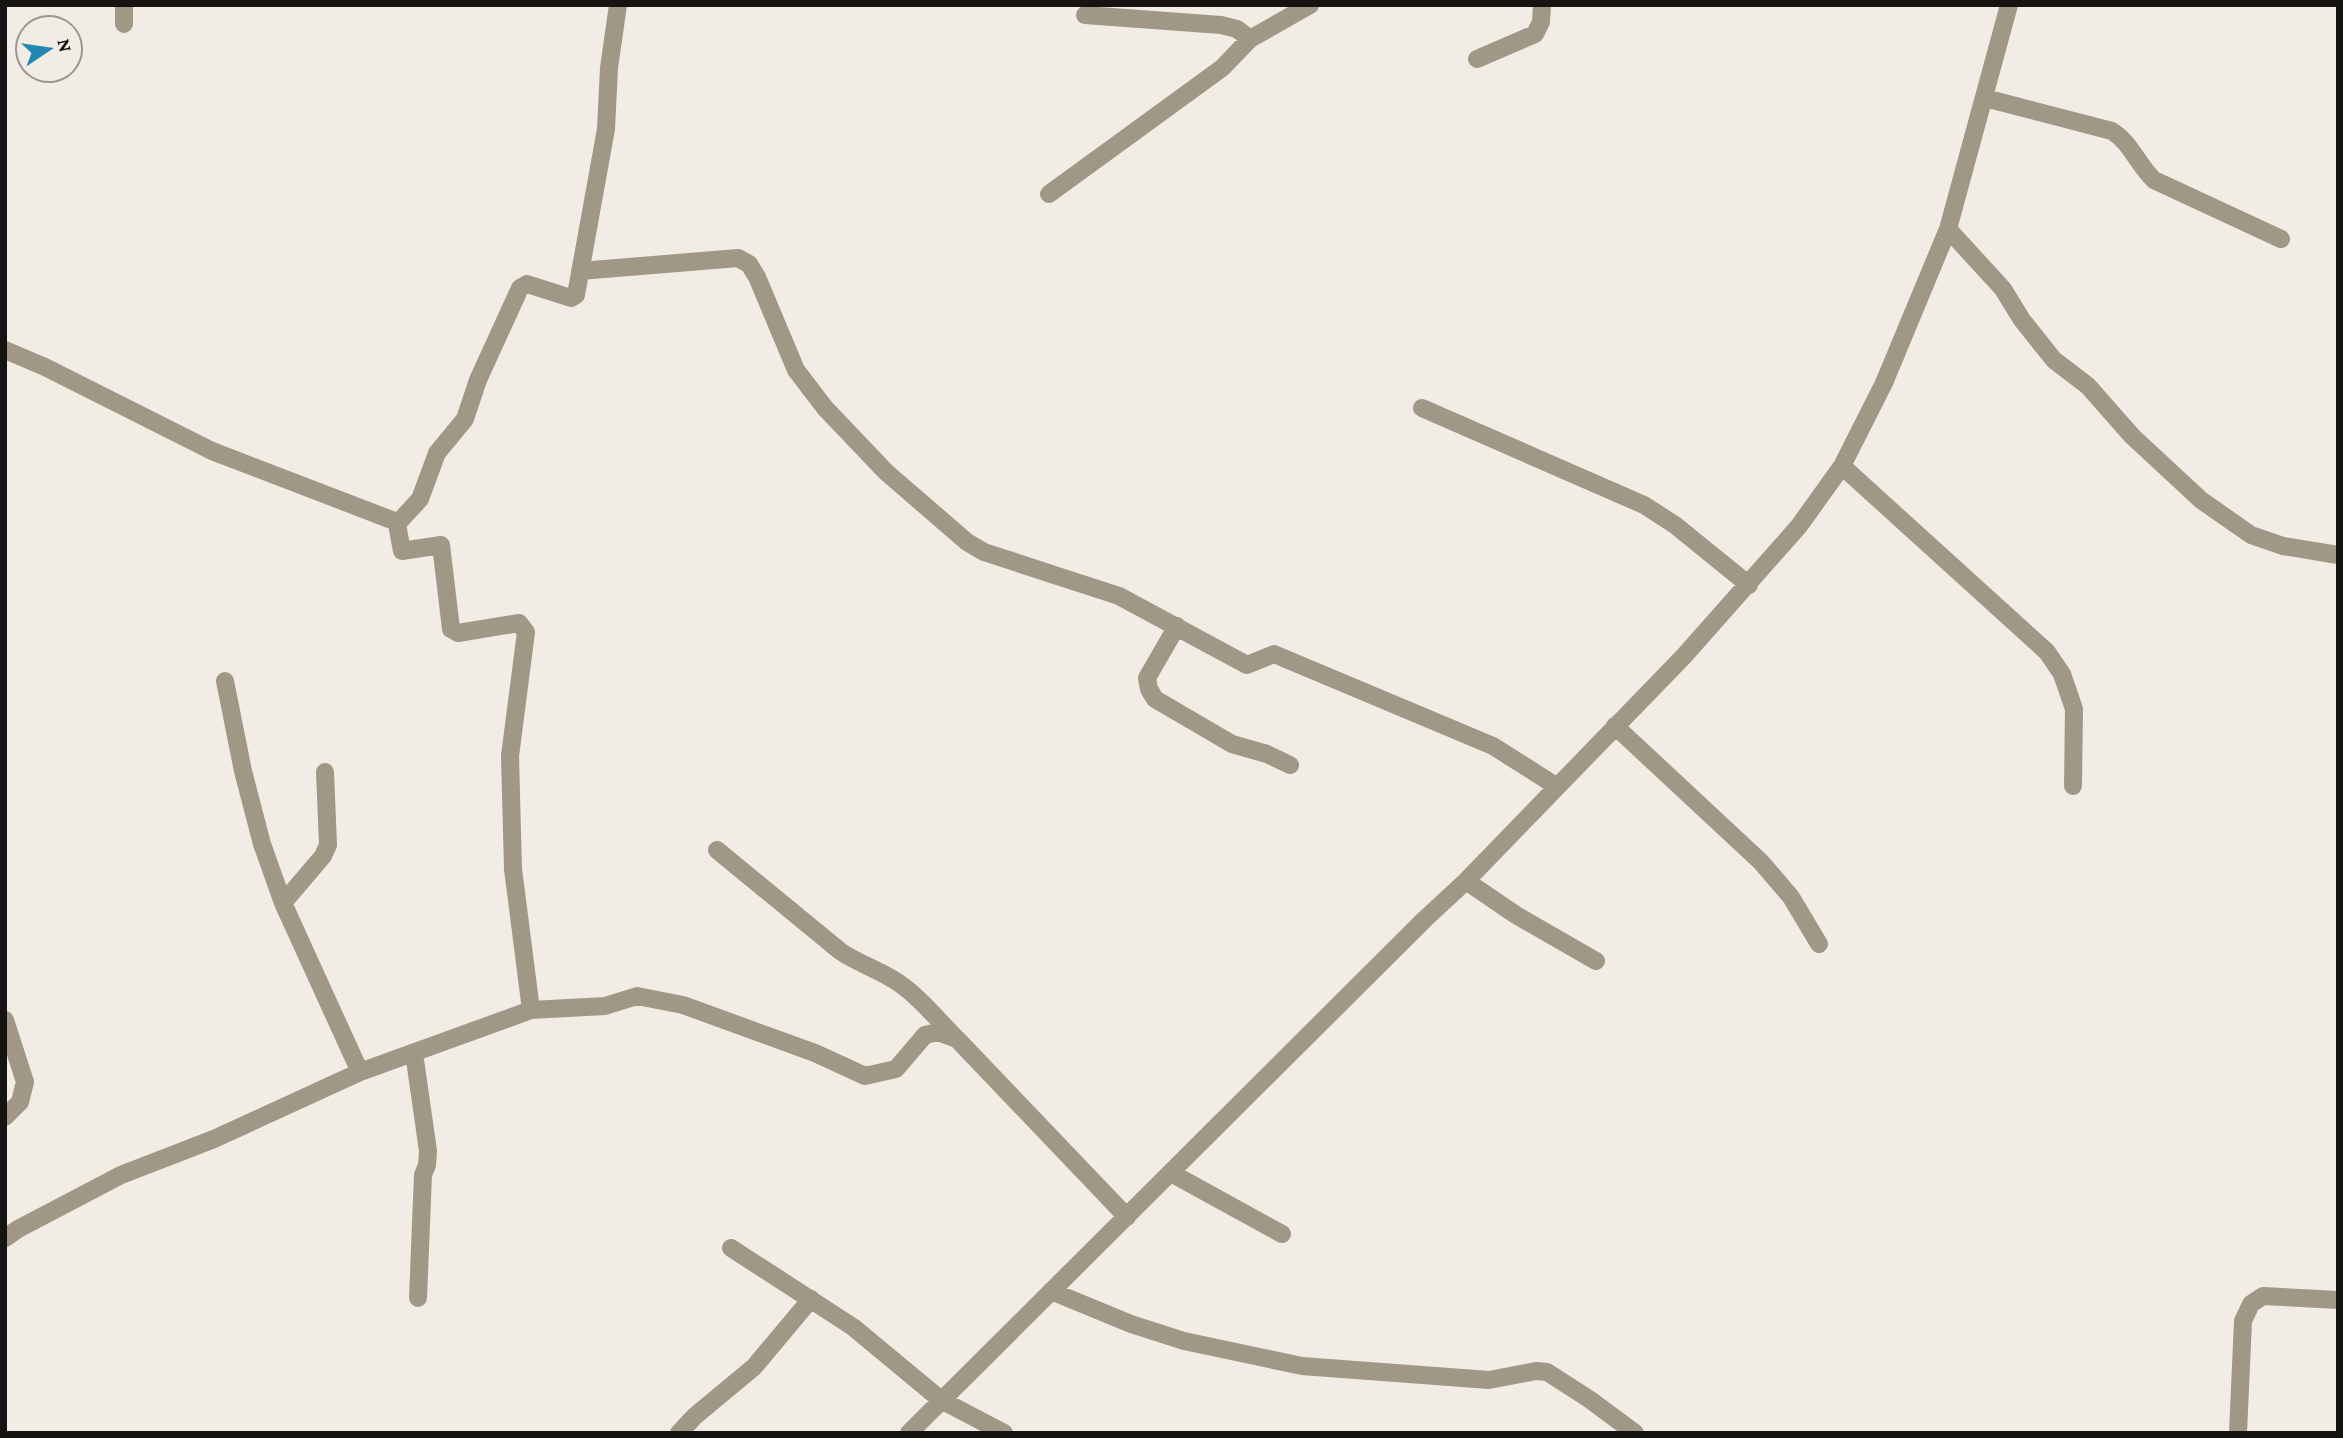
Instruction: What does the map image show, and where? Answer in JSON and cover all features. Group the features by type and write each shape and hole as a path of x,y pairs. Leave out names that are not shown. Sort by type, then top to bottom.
{"street":[{"path":"124,5 124,24"},
{"path":"397,522 420,499 437,453 466,419 478,380 520,288 527,284 571,298 576,295 606,129 609,68 618,5"},
{"path":"1049,194 1223,68 1250,39 1310,5"},
{"path":"1477,59 1535,34 1541,22 1542,5"},
{"path":"909,1433 1466,881 1684,656 1799,526 1842,466 1884,383 1948,229 2009,5"},
{"path":"1085,15 1221,25 1237,29 1250,39"},
{"path":"1985,98 2112,131 2124,138 2154,180 2281,239"},
{"path":"1948,229 2003,289 2022,320 2054,360 2088,386 2133,436 2201,500 2251,535 2283,546 2338,555"},
{"path":"580,271 738,257 749,264 757,277 796,370 825,408 886,472 967,542 984,552 1119,596 1247,665 1274,654 1493,746 1556,786"},
{"path":"5,350 46,367 212,451 397,522"},
{"path":"1422,408 1644,505 1675,525 1749,585"},
{"path":"1842,466 2047,652 2062,674 2074,709 2073,786"},
{"path":"397,522 402,551 442,545 452,629 458,633 519,623 526,632 510,756 513,869 531,1010"},
{"path":"1177,626 1147,678 1155,699 1232,744 1267,754 1290,765"},
{"path":"225,681 243,771 262,844 284,903 360,1072"},
{"path":"1615,726 1760,862 1791,897 1819,944"},
{"path":"284,903 323,856 328,845 326,772"},
{"path":"716,850 840,951 903,985 1127,1217"},
{"path":"1466,881 1516,915 1595,961"},
{"path":"5,1238 121,1175 214,1139 360,1072 531,1010 605,1006 637,996 683,1005 815,1053 865,1076 897,1069 925,1035 937,1032 957,1039"},
{"path":"5,1020 25,1082 20,1102 5,1117"},
{"path":"414,1053 428,1151 423,1175 418,1298"},
{"path":"1171,1173 1282,1234"},
{"path":"731,1248 852,1327 941,1400 1004,1433"},
{"path":"1051,1291 1131,1324 1184,1341 1302,1366 1489,1380 1536,1371 1547,1372 1635,1433"},
{"path":"2238,1433 2243,1321 2251,1304 2263,1296 2338,1300"},
{"path":"679,1433 695,1416 754,1367 811,1299"}]}
